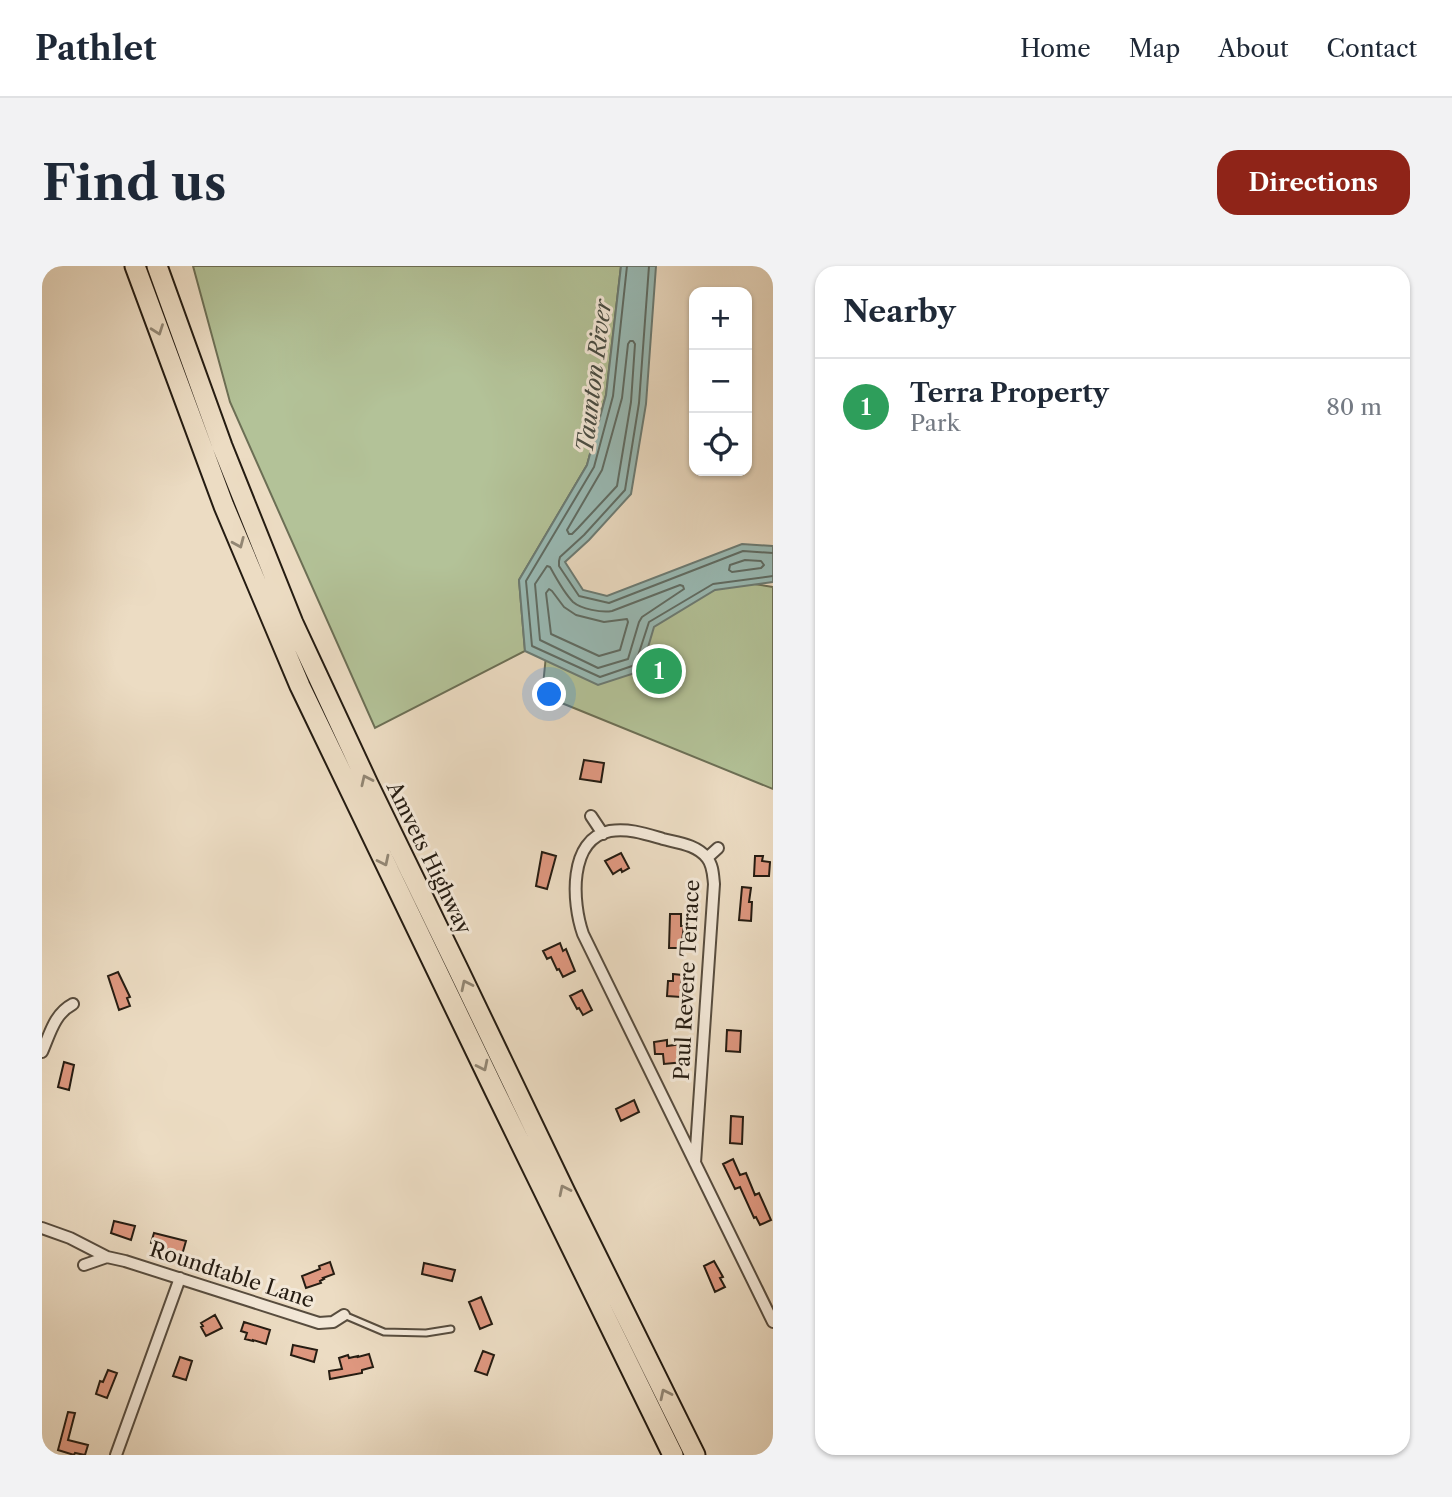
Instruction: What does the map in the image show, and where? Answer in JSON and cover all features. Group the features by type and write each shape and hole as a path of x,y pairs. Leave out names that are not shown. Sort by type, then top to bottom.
{"highway":[{"name":"Amvets Highway","path":"135,266 219,494 295,675 673,1455"},
{"name":"Amvets Highway","path":"157,266 218,437 293,623 368,784 695,1455"}],"street":[{"path":"591,816 603,834"},
{"name":"Paul Revere Terrace","path":"695,1163 714,884 712,869 707,858 693,847 633,831 603,834 583,853 577,872 575,897 579,923 695,1163 773,1322"},
{"path":"707,858 718,848"},
{"path":"42,1052 57,1017 73,1004"},
{"name":"Roundtable Lane","path":"42,1228 71,1238 107,1257 320,1323 333,1322 344,1315"},
{"path":"84,1265 107,1257"},
{"path":"116,1455 180,1278"}],"lane":[{"path":"344,1315 384,1332 426,1333 451,1329"}],"green space":[{"path":"193,266 621,266 606,395 587,465 519,580 525,651 375,728 230,402"},
{"path":"735,581 773,587 773,789 542,695 548,636 641,621"}],"water":[{"path":"621,266 656,266 646,404 631,494 565,562 583,590 607,596 742,544 773,546 773,582 715,590 654,627 641,671 598,685 525,651 519,580 587,465 606,395"}],"building":[{"path":"584,760 604,763 601,782 580,779"},
{"path":"542,852 556,856 547,889 536,886"},
{"path":"621,853 629,868 613,874 605,861"},
{"path":"755,856 763,856 762,861 770,862 769,876 754,876"},
{"path":"742,887 751,888 751,921 739,920"},
{"path":"670,914 681,914 681,926 684,926 681,948 669,948"},
{"path":"560,943 563,951 566,949 575,971 563,977 551,957 547,959 543,951"},
{"path":"118,972 130,997 127,998 130,1006 119,1010 108,976"},
{"path":"673,974 682,975 681,997 667,996 668,981 673,981"},
{"path":"582,990 592,1010 583,1015 570,996"},
{"path":"727,1030 741,1031 740,1052 726,1051"},
{"path":"667,1040 667,1046 682,1044 684,1062 664,1064 663,1054 655,1054 654,1042"},
{"path":"64,1062 74,1065 69,1090 58,1087"},
{"path":"634,1100 639,1112 621,1121 616,1109"},
{"path":"731,1116 743,1117 742,1144 730,1143"},
{"path":"733,1159 740,1175 746,1173 755,1195 759,1193 771,1220 760,1225 740,1187 735,1189 723,1164"},
{"path":"114,1221 135,1226 131,1240 111,1233"},
{"path":"154,1233 186,1241 182,1255 151,1243"},
{"path":"714,1261 725,1287 715,1292 704,1266"},
{"path":"330,1262 334,1274 323,1278 321,1283 306,1288 302,1276"},
{"path":"424,1263 455,1270 452,1281 422,1274"},
{"path":"481,1297 492,1324 480,1329 469,1302"},
{"path":"215,1315 222,1328 206,1336 201,1323"},
{"path":"244,1322 270,1330 266,1344 245,1339 247,1333 241,1331"},
{"path":"293,1345 317,1350 314,1362 291,1355"},
{"path":"483,1351 494,1355 487,1375 475,1371"},
{"path":"369,1354 373,1367 362,1370 362,1373 330,1379 329,1371 342,1369 339,1358"},
{"path":"180,1357 192,1361 186,1380 173,1376"},
{"path":"108,1370 117,1373 107,1398 96,1394 100,1381 103,1382"},
{"path":"68,1412 75,1413 68,1440 88,1445 85,1455 58,1450"}],"place":[{"name":"Terra Property","path":"659,671"}],"water label":[{"name":"Taunton River","path":"594,376"}]}
